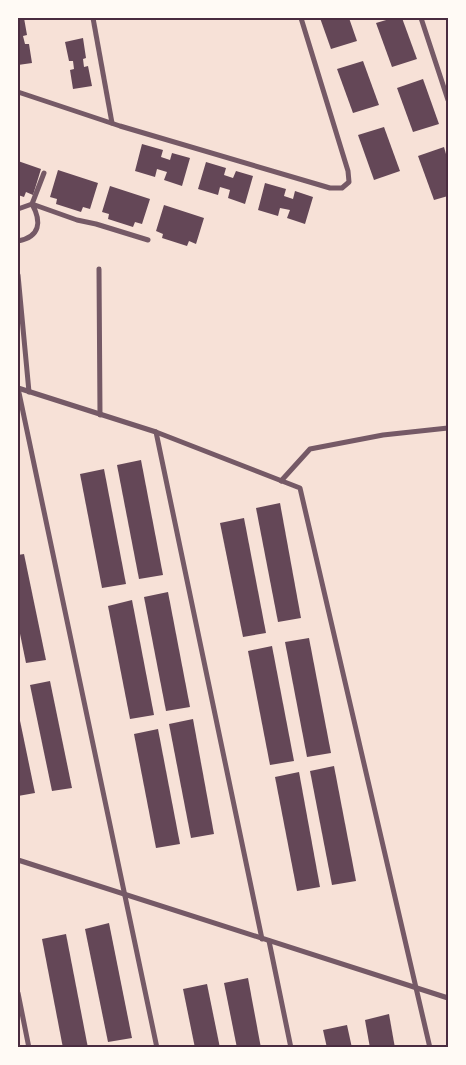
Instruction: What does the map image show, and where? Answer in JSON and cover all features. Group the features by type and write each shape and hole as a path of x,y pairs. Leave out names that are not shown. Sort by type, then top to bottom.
{"street":[{"path":"93,18 112,123"},
{"path":"18,92 112,123 330,188 342,188 349,182 348,171 301,18"},
{"path":"421,18 448,100"},
{"path":"32,204 44,172"},
{"path":"18,241 26,240 34,234 38,226 38,214 32,204"},
{"path":"18,209 32,204 77,220 148,240"},
{"path":"99,269 100,415"},
{"path":"18,274 29,392"},
{"path":"18,388 156,432 300,488 418,988 430,1048"},
{"path":"18,388 157,1048"},
{"path":"281,481 310,449 383,435 448,428"},
{"path":"156,432 262,939"},
{"path":"18,860 448,998"},
{"path":"269,941 290,1048"},
{"path":"18,993 29,1048"}],"building":[{"path":"18,18 24,18 27,35 23,36 25,44 29,44 32,63 18,65"},
{"path":"320,18 349,18 357,41 331,49"},
{"path":"393,18 402,18 417,59 392,67 376,23"},
{"path":"83,38 86,58 83,59 84,67 88,66 92,86 73,89 70,70 74,69 73,61 69,61 65,42"},
{"path":"363,61 379,105 353,113 337,69"},
{"path":"423,79 439,124 413,132 397,88"},
{"path":"384,127 400,171 374,180 358,135"},
{"path":"142,144 163,150 161,157 170,160 172,153 190,158 182,186 164,180 167,172 157,169 155,177 135,171"},
{"path":"444,147 448,161 448,196 434,200 418,156"},
{"path":"18,161 41,169 33,195 26,192 24,197 18,195"},
{"path":"206,162 226,168 224,175 233,178 236,171 253,176 245,204 228,198 230,190 220,187 218,195 198,189"},
{"path":"58,170 98,183 90,209 83,207 81,212 56,204 57,199 50,197"},
{"path":"265,183 286,189 284,196 293,199 295,191 313,197 305,224 287,218 290,210 280,208 278,216 258,210"},
{"path":"110,186 150,199 142,224 135,222 133,227 108,219 109,214 102,212"},
{"path":"164,205 204,218 196,244 189,241 187,246 162,238 163,234 156,231"},
{"path":"141,460 163,575 139,579 117,465"},
{"path":"104,469 126,584 102,588 80,474"},
{"path":"280,503 301,618 278,622 256,508"},
{"path":"244,518 266,633 243,637 220,523"},
{"path":"24,554 46,660 26,663 18,624 18,555"},
{"path":"168,592 190,707 166,711 144,597"},
{"path":"132,600 154,715 130,719 108,606"},
{"path":"309,638 331,753 307,757 285,642"},
{"path":"272,646 294,761 270,765 248,651"},
{"path":"50,681 72,788 52,791 30,685"},
{"path":"18,711 35,793 18,796"},
{"path":"193,719 214,834 191,838 169,724"},
{"path":"158,729 180,844 156,848 134,734"},
{"path":"334,766 356,881 332,885 310,771"},
{"path":"299,772 320,887 297,891 275,777"},
{"path":"109,923 132,1038 108,1042 85,929"},
{"path":"66,934 88,1048 63,1048 42,939"},
{"path":"248,978 261,1048 237,1048 224,983"},
{"path":"207,984 220,1048 195,1048 183,989"},
{"path":"389,1014 395,1048 370,1048 365,1020"},
{"path":"347,1025 352,1048 327,1048 323,1030"}]}
